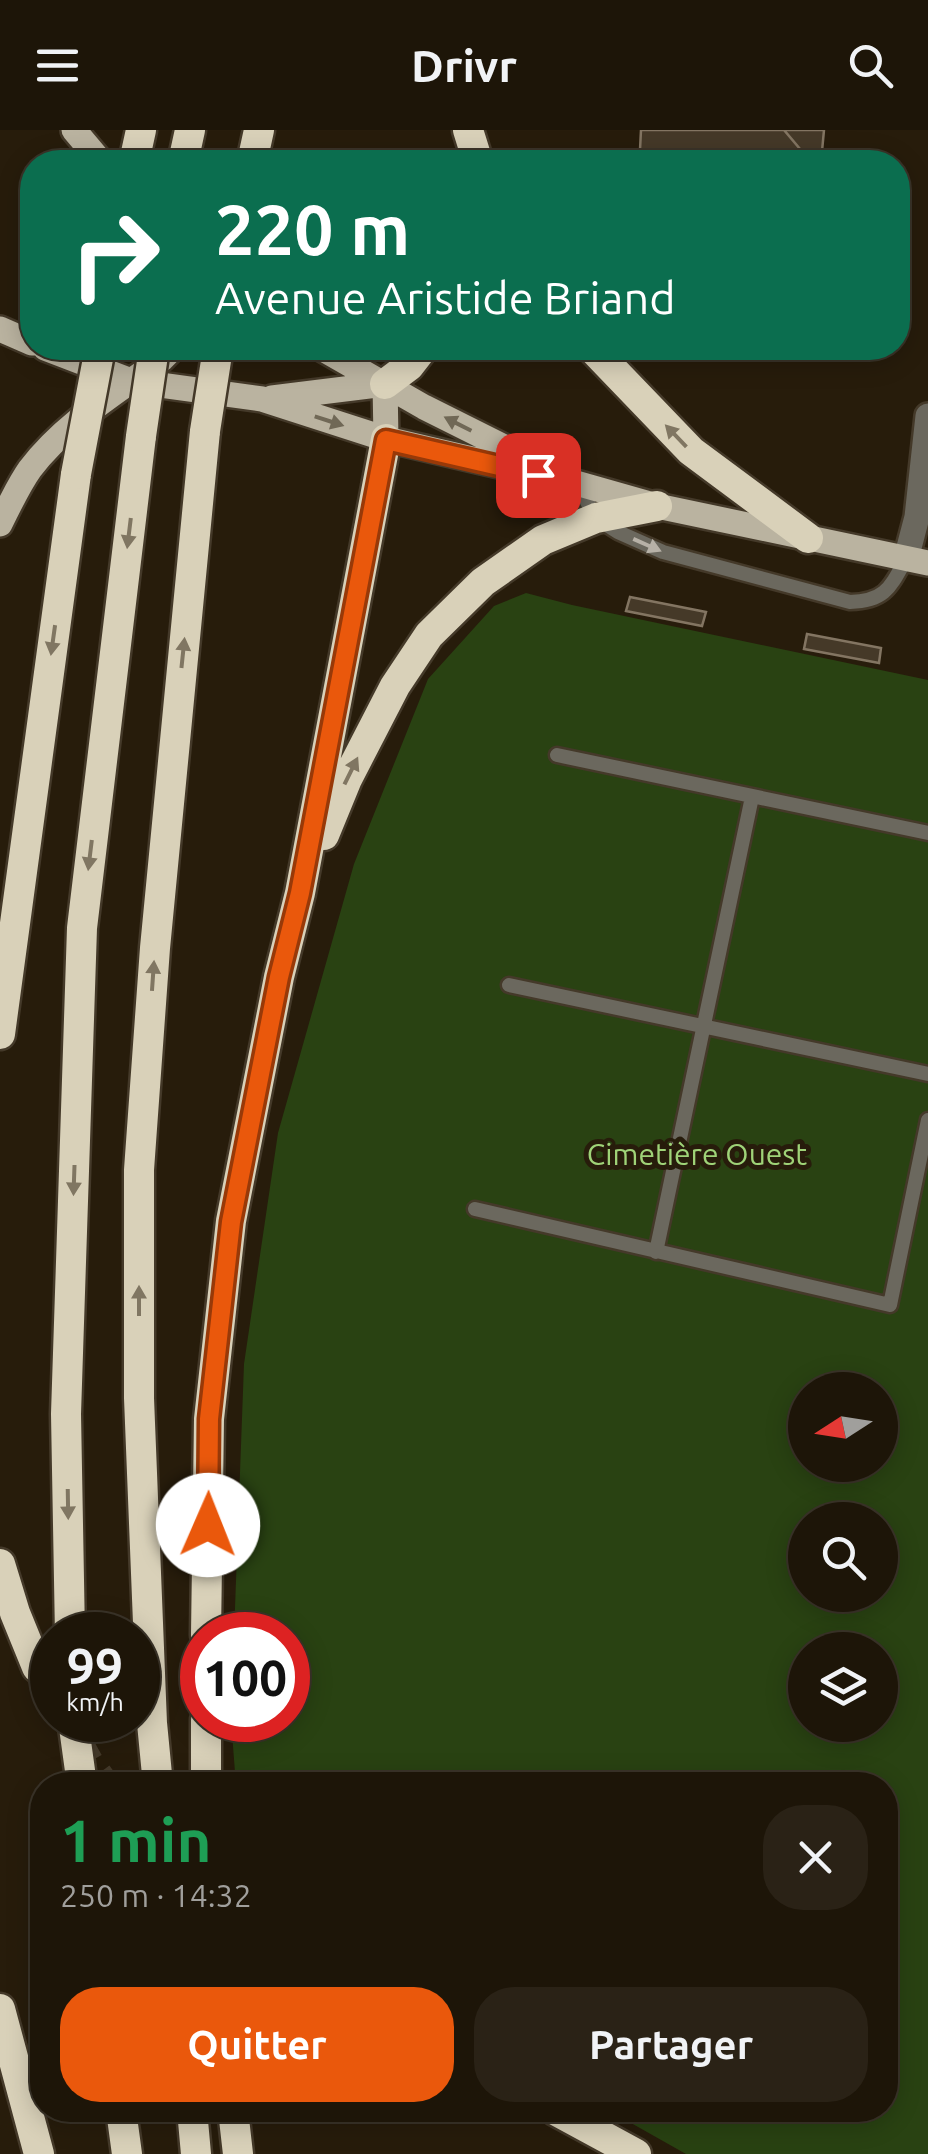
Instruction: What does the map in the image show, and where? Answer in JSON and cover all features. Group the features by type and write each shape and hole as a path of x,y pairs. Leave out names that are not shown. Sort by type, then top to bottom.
{"highway":[{"path":"0,1034 76,474 98,360"},
{"path":"70,1612 66,1414 82,928 152,360"},
{"path":"157,1772 139,1398 139,1170 156,928 205,432 216,360"},
{"path":"385,384 415,360"},
{"path":"603,360 691,452 808,538"},
{"path":"206,1612 209,1419 231,1222 279,977 300,893 386,440"},
{"path":"300,893 347,779 395,686 429,635 482,582 543,540 596,518 657,506"},
{"path":"0,1564 30,1650"},
{"path":"76,1742 80,1772"},
{"path":"206,1742 206,1772"},
{"path":"0,2009 36,2154"},
{"path":"0,2090 36,2154"},
{"path":"123,2122 127,2154"},
{"path":"193,2122 196,2154"},
{"path":"234,2122 238,2154"},
{"path":"577,2122 636,2154"}],"main road":[{"path":"74,130 91,150"},
{"path":"77,360 132,381 262,399 386,440 657,506 917,561"},
{"path":"0,524 18,488 51,445 161,360"},
{"path":"343,360 424,407 576,484"},
{"path":"262,399 385,384"},
{"path":"385,384 386,440"}],"street":[{"path":"917,561 917,517 928,416"}],"lane":[{"path":"576,484 596,518 663,552 850,602 870,601 890,588 917,561"},
{"path":"558,755 928,833"},
{"path":"656,1252 752,796"},
{"path":"509,986 928,1074"},
{"path":"474,1208 890,1305 928,1120"}],"green space":[{"name":"Cimetière Ouest","path":"526,593 928,680 928,2154 686,2154 629,2122 898,2122 898,1772 235,1772 233,1742 310,1742 310,1612 235,1612 244,1364 278,1133 354,864 428,679 494,606"}],"building":[{"path":"641,130 784,130 801,150 640,150"},
{"path":"784,130 824,130 822,150 801,150"},
{"path":"630,597 706,612 702,626 626,611"},
{"path":"807,634 881,648 879,663 804,649"}],"tunnel":[{"path":"77,1742 96,1772"}],"route":[{"path":"208,1525 209,1419 231,1222 279,977 300,893 386,440 538,475"}]}
